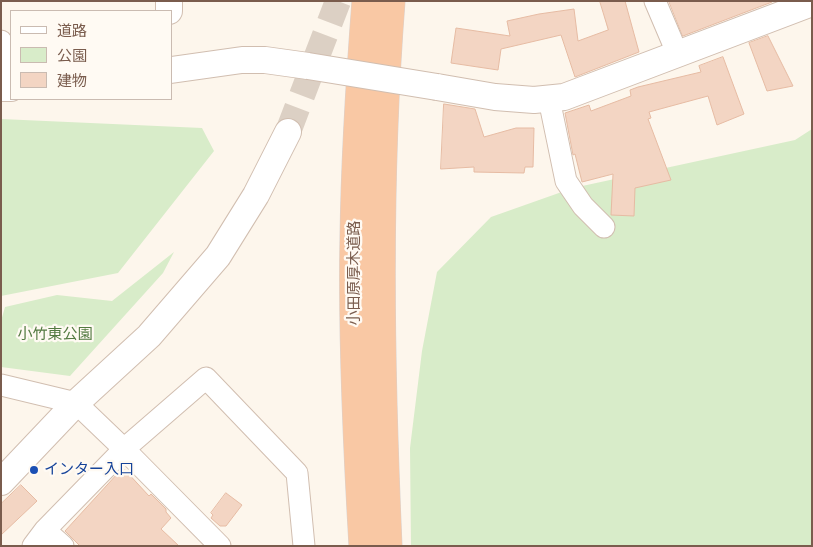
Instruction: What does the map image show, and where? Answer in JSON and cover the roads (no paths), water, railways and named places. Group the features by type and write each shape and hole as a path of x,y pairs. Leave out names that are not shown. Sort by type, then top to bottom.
{"highway":[{"name":"小田原厚木道路","path":"363,546 356,427 354,240 359,99 366,1"},
{"name":"小田原厚木道路","path":"388,546 383,426 381,242 387,59 391,1"},
{"path":"387,59 402,1"}],"street":[{"path":"655,1 678,54"},
{"path":"172,64 265,60 495,97 534,100 549,99 564,97 812,3"},
{"path":"1,41 5,88"},
{"path":"549,99 566,181 583,206 604,227"},
{"path":"1,482 76,403 150,336 218,256 256,195 288,132"},
{"path":"63,546 39,538 124,449 206,378 297,472 304,546"},
{"path":"1,385 76,403 220,546"}],"tunnel":[{"path":"288,132 338,1"}],"place":[{"name":"インター入口","path":"34,470"}],"park label":[{"name":"小竹東公園","path":"55,335"}]}
